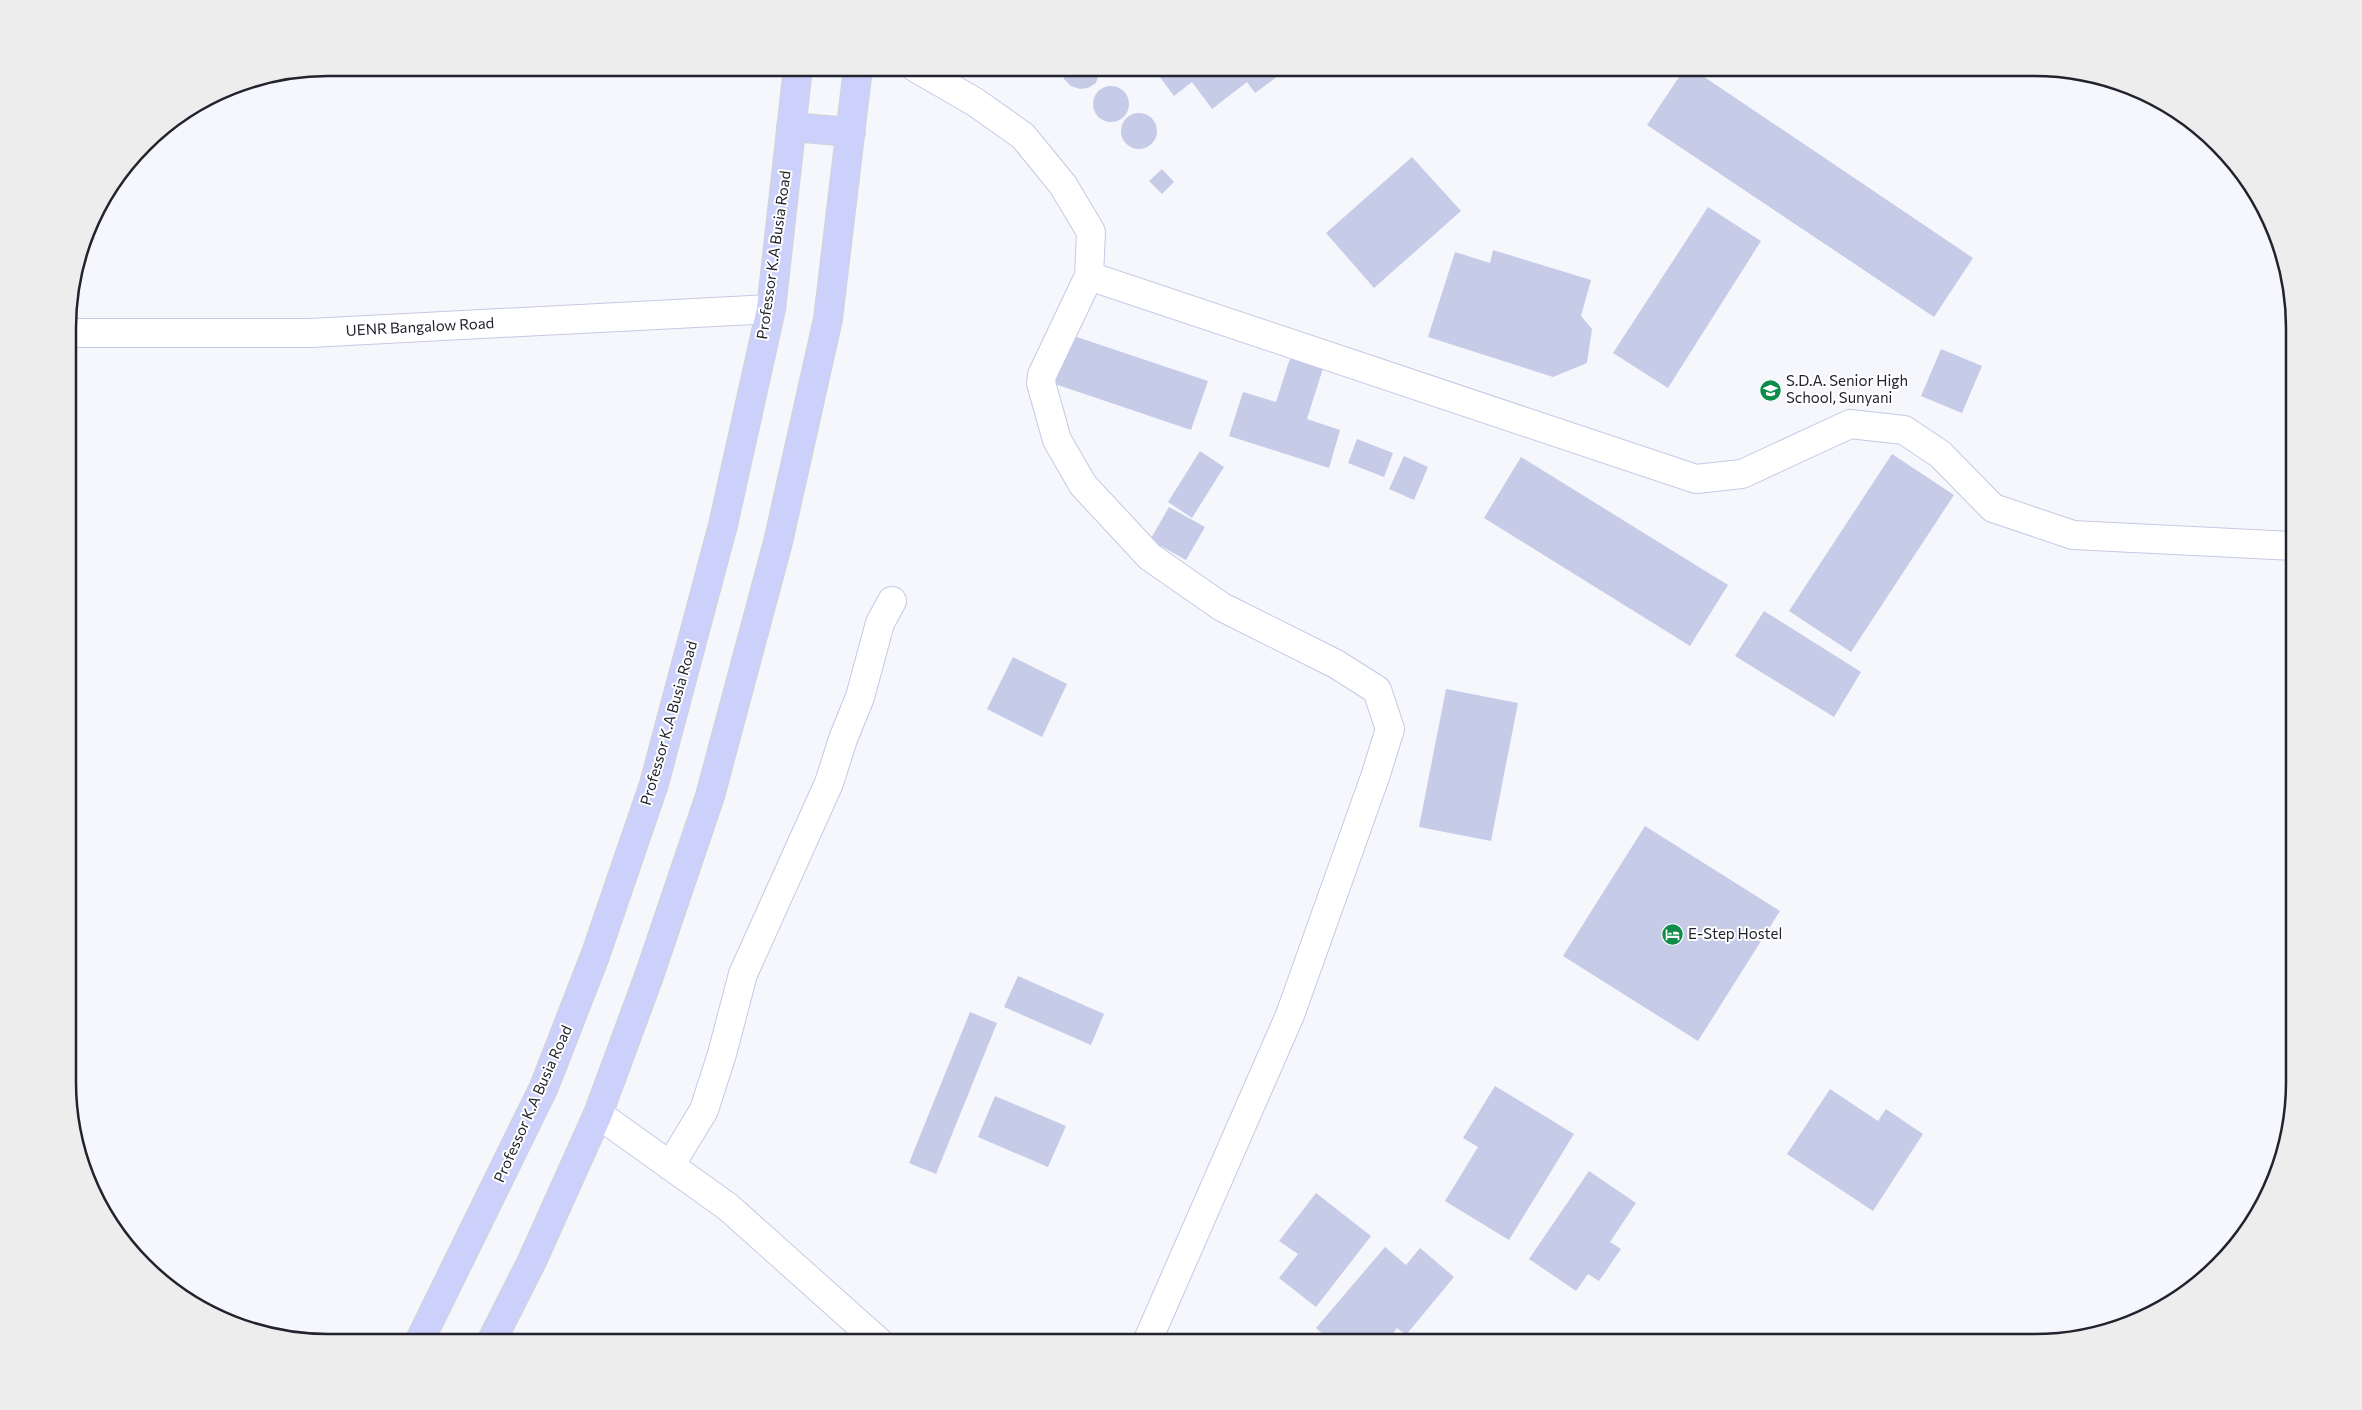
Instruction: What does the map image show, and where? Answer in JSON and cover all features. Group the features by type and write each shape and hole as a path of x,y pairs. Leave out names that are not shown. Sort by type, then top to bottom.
{"main road":[{"name":"Professor K.A Busia Road","path":"423,1334 544,1087 598,947 661,755 723,525 771,309 797,76"},
{"path":"495,1334 532,1260 598,1114 649,976 710,796 778,542 828,319 857,76"},
{"path":"791,127 851,132"}],"street":[{"path":"930,76 975,102 1023,136 1063,185 1091,232 1089,276 1042,375 1041,383 1057,440 1083,485 1150,557 1222,607 1336,664 1377,690 1390,729 1375,777 1290,1015 1150,1334"},
{"path":"1089,276 1696,479 1742,474 1850,424 1904,430 1940,454 1993,508 2072,535 2286,546"},
{"name":"UENR Bangalow Road","path":"76,333 310,333 771,309"},
{"path":"670,1166 704,1110 722,1054 743,974 828,783 860,697 880,623 892,601"},
{"path":"598,1114 728,1207 870,1334"}],"building":[{"path":"1064,76 1098,76 1096,83 1088,88 1080,89 1071,86 1064,79"},
{"path":"1159,76 1278,76 1255,93 1247,82 1212,109 1192,82 1174,96"},
{"path":"1680,76 1703,76 1973,258 1934,317 1647,125"},
{"path":"1111,86 1124,91 1129,104 1124,117 1111,122 1098,117 1093,104 1098,91"},
{"path":"1139,113 1152,118 1157,131 1152,144 1139,149 1126,144 1121,131 1126,118"},
{"path":"1412,157 1461,211 1374,288 1326,233"},
{"path":"1162,169 1174,182 1162,194 1149,181"},
{"path":"1708,207 1761,241 1668,388 1613,353"},
{"path":"1493,250 1591,280 1581,316 1592,329 1587,363 1553,377 1428,337 1455,252 1490,263"},
{"path":"1065,333 1208,381 1191,430 1049,382"},
{"path":"1941,349 1982,366 1962,413 1921,396"},
{"path":"1292,352 1325,362 1307,419 1340,430 1329,468 1229,436 1243,392 1276,402"},
{"path":"1357,439 1393,453 1384,477 1348,463"},
{"path":"1200,451 1224,467 1192,518 1168,502"},
{"path":"1892,454 1954,495 1851,652 1789,611"},
{"path":"1404,456 1428,467 1414,500 1389,489"},
{"path":"1521,457 1728,585 1690,646 1484,518"},
{"path":"1169,507 1205,527 1186,560 1150,540"},
{"path":"1764,611 1861,672 1834,717 1735,656"},
{"path":"1013,657 1067,684 1042,737 987,709"},
{"path":"1446,689 1518,703 1491,841 1419,827"},
{"name":"E-Step Hostel","path":"1645,826 1780,911 1698,1041 1563,956"},
{"path":"1018,976 1104,1014 1091,1045 1004,1007"},
{"path":"970,1012 997,1023 936,1174 909,1163"},
{"path":"1495,1086 1574,1134 1509,1240 1445,1201 1478,1147 1463,1138"},
{"path":"1830,1089 1878,1121 1886,1109 1923,1134 1873,1211 1787,1154"},
{"path":"995,1096 1066,1126 1048,1167 978,1137"},
{"path":"1589,1171 1636,1203 1610,1242 1621,1249 1599,1281 1588,1274 1576,1291 1529,1259"},
{"path":"1316,1193 1371,1236 1316,1307 1279,1278 1298,1254 1279,1241"},
{"path":"1385,1247 1406,1265 1420,1248 1454,1277 1407,1334 1397,1328 1392,1334 1323,1334 1316,1328"}],"place":[{"name":"S.D.A. Senior High School, Sunyani","path":"1770,390"},
{"name":"E-Step Hostel","path":"1672,934"}]}
